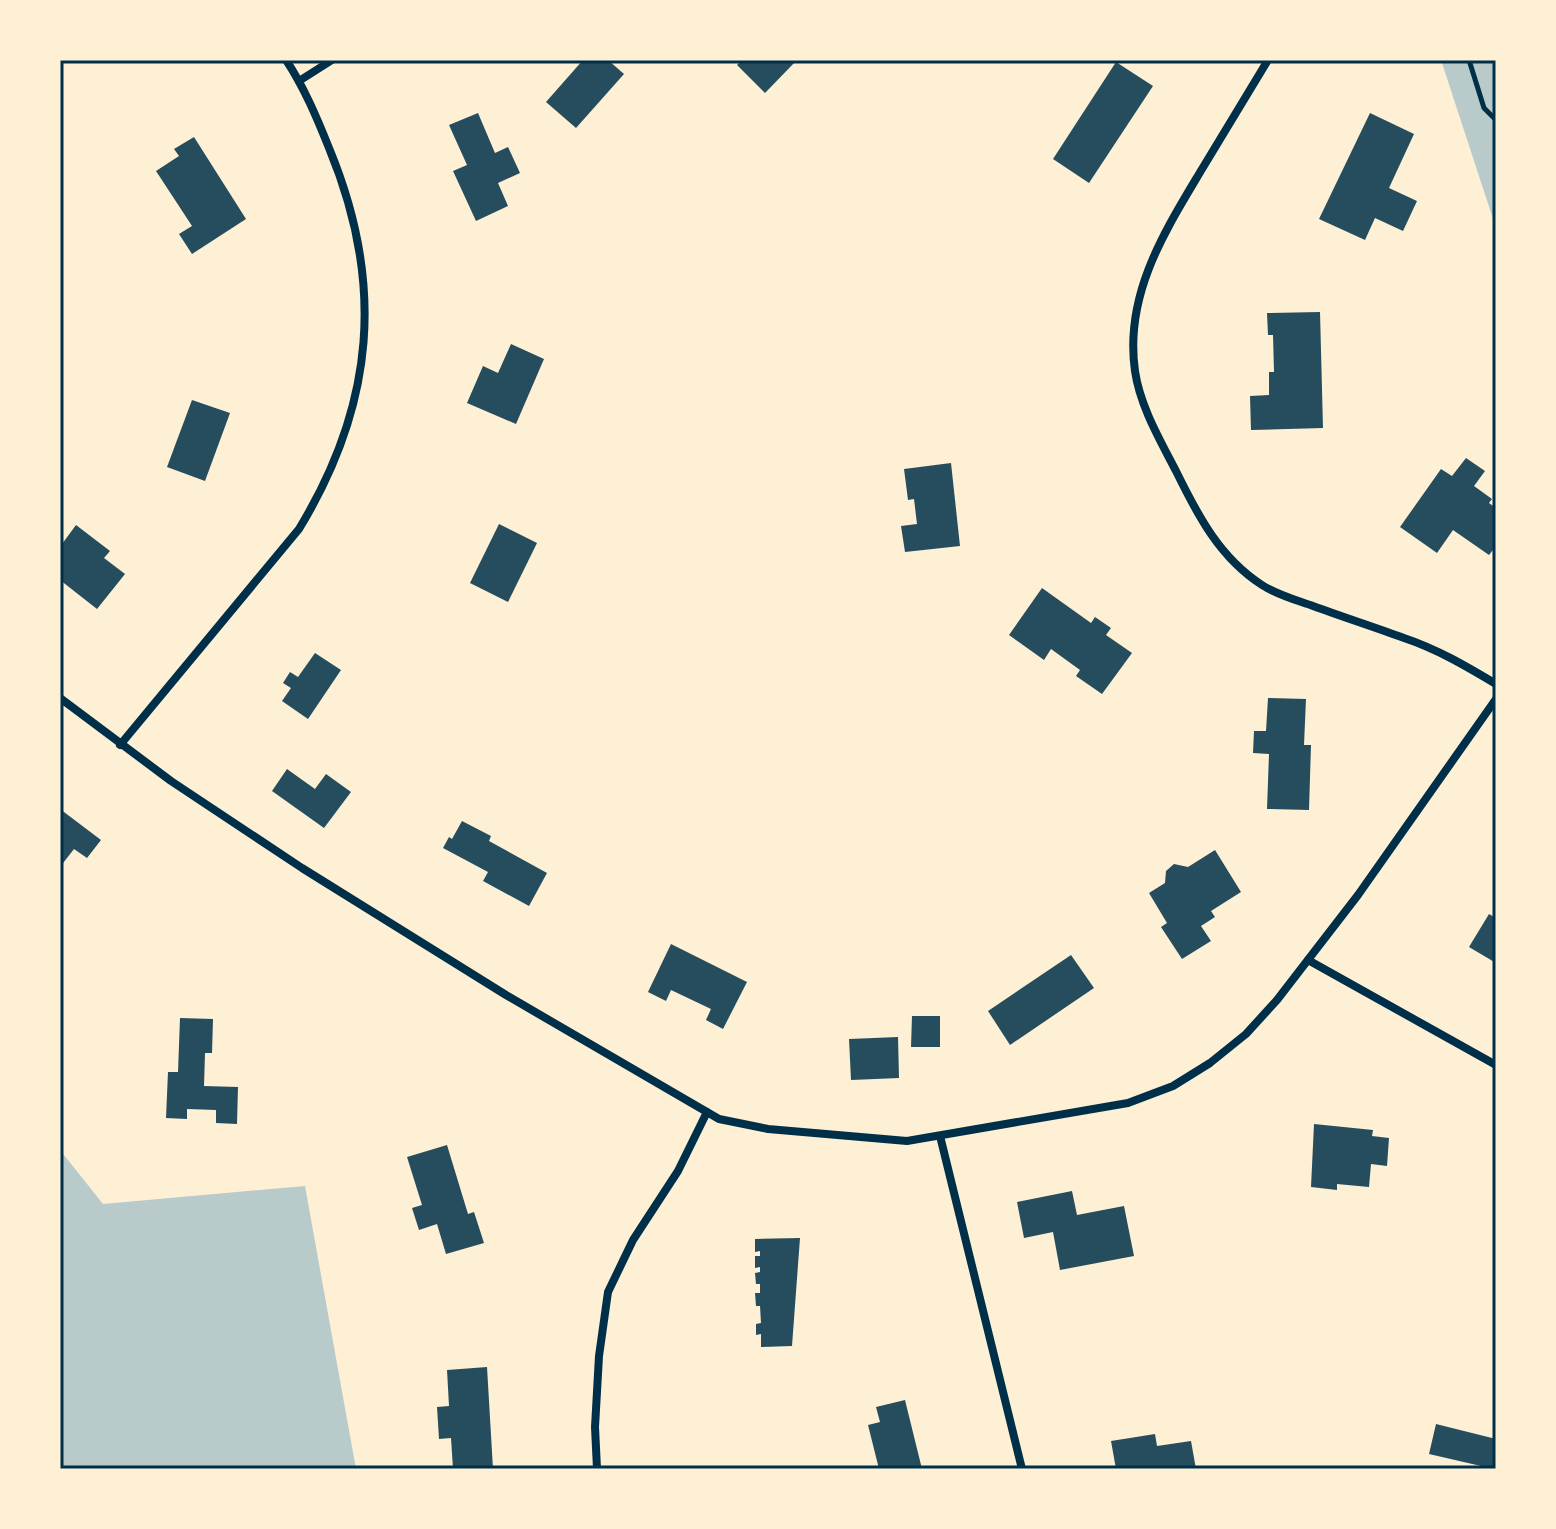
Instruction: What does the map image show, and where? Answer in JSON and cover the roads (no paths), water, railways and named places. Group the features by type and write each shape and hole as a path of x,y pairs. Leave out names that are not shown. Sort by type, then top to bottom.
{"street":[{"path":"120,745 299,529 320,494 352,409 364,344 364,270 357,234 335,163 299,81 286,60"},
{"path":"299,81 332,60"},
{"path":"1268,60 1173,217 1151,260 1134,317 1134,359 1142,398 1194,507 1224,553 1242,571 1265,588 1429,647 1496,684"},
{"path":"60,698 120,745 315,876 506,995 719,1119 768,1129 907,1141 1128,1103 1173,1086 1210,1063 1246,1034 1308,960 1496,699"},
{"path":"1308,960 1496,1065"},
{"path":"597,1469 595,1427 599,1356 608,1292 633,1240 678,1171 707,1112"},
{"path":"940,1136 1022,1469"}]}
